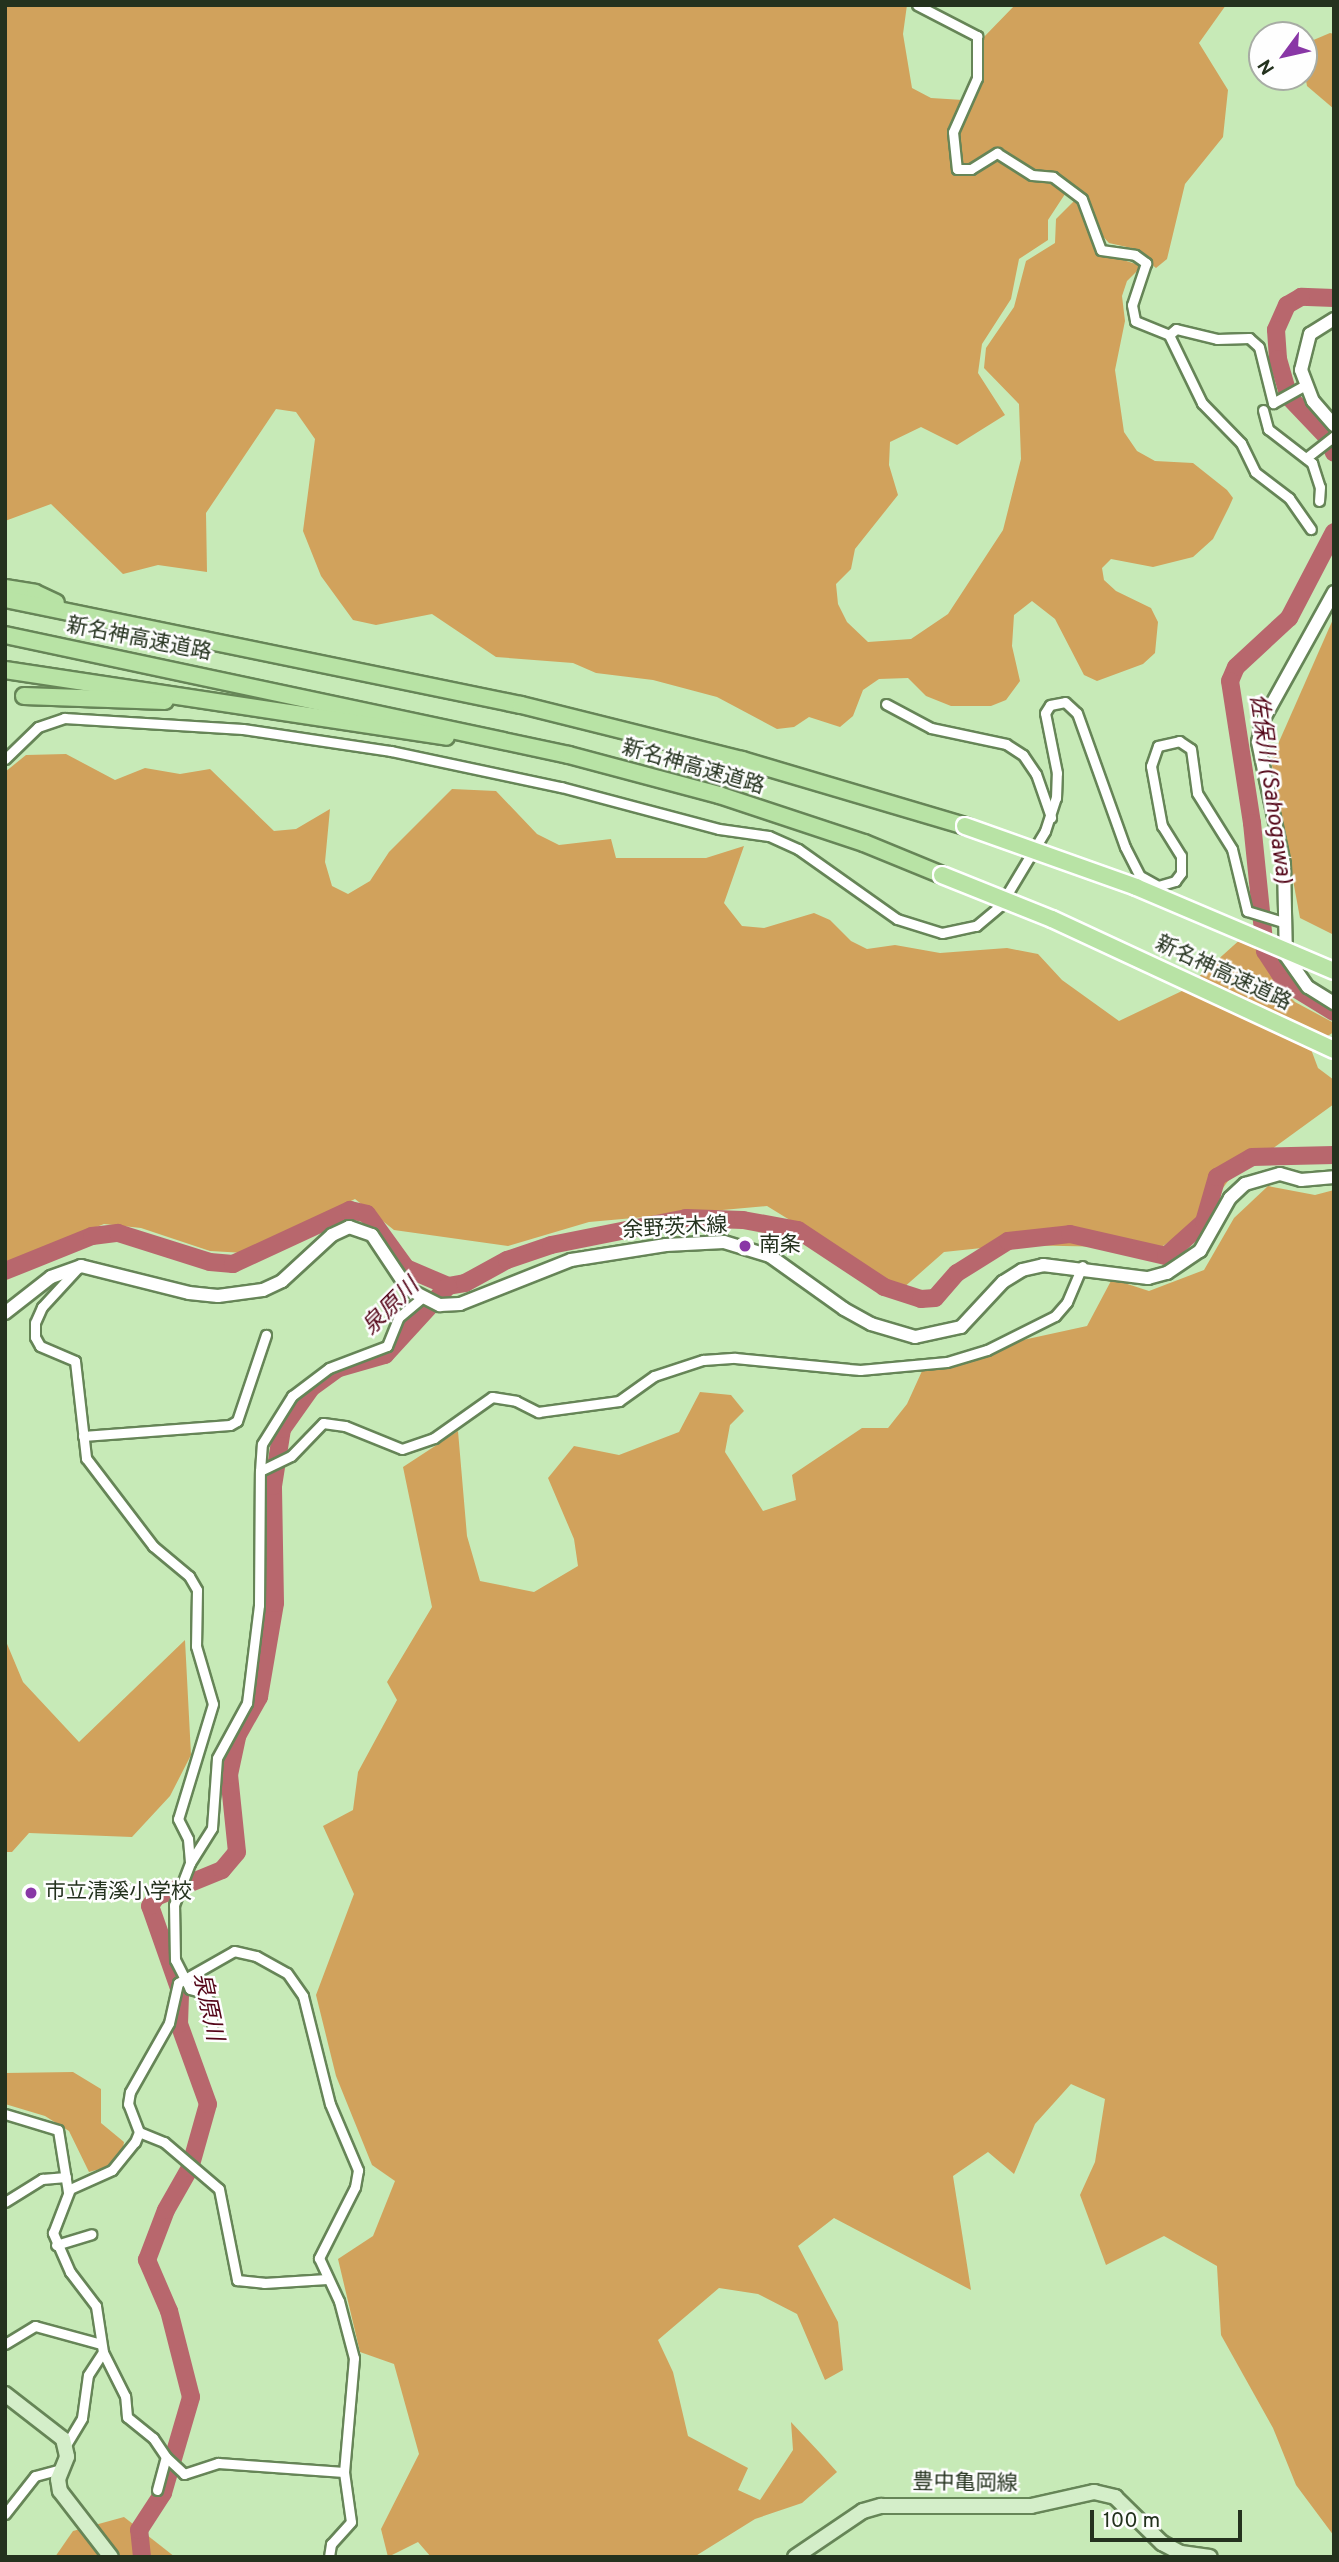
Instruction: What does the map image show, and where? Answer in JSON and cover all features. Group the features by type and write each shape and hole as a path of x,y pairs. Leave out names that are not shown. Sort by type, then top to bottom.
{"highway":[{"path":"5,587 35,593 74,613"},
{"name":"新名神高速道路","path":"5,600 534,708 795,774 965,826 1136,887 1334,971"},
{"name":"新名神高速道路","path":"5,635 398,715 719,795 864,843 1052,919 1334,1050"},
{"path":"5,670 427,733 719,795"},
{"path":"24,696 244,704"}],"main road":[{"path":"1334,319 1319,326 1304,344 1301,370 1304,386 1334,425"},
{"path":"1334,592 1262,722 1258,742 1284,864 1280,922 1286,956 1308,987 1334,1003"},
{"name":"余野茨木線","path":"81,1266 189,1293 246,1293 282,1281 332,1235 349,1227 372,1235 395,1274 424,1298 440,1304 460,1304 571,1260 666,1245 724,1242 770,1256 844,1309 871,1324 915,1337 961,1326 1021,1270 1043,1265 1082,1266 1148,1278 1167,1273 1200,1251 1230,1198 1245,1184 1280,1174 1301,1180 1334,1177"},
{"path":"5,1313 51,1277 81,1266"},
{"path":"5,2395 57,2433 66,2445 58,2485 63,2497 94,2530 111,2557"},
{"name":"豊中亀岡線","path":"794,2557 863,2511 881,2506 1031,2506 1094,2492 1122,2502 1162,2543 1181,2553 1210,2557"}],"street":[{"path":"918,5 977,36 977,78 953,132 957,169 971,169 999,153 1010,165 1032,175 1053,177 1082,199 1101,250 1135,255 1148,266 1132,305 1135,321 1168,335 1202,403 1241,443 1255,472 1289,498 1311,529"},
{"path":"1168,335 1176,329 1217,339 1249,338 1259,347 1273,403"},
{"path":"1304,386 1261,412 1268,429 1306,458 1315,469 1318,501"},
{"path":"1306,458 1334,436"},
{"path":"5,759 38,727 64,718 243,729 391,751 561,787 719,829 769,836 798,849 897,919 942,933 976,926 1000,906 1051,817 1057,772 1045,713 1050,705 1065,702 1080,720 1133,866 1158,886 1175,881 1181,873 1181,856 1162,825 1151,766 1152,755 1163,742 1185,744 1191,749 1197,793 1233,849 1244,904 1252,915 1280,922"},
{"path":"886,704 931,728 1006,744 1023,755 1036,774 1051,817"},
{"path":"81,1266 42,1307 34,1323 34,1337 40,1346 75,1362 86,1458 146,1538 189,1576 197,1590 196,1646 213,1704 178,1819 188,1839 190,1863"},
{"path":"260,1471 291,1456 323,1423 345,1426 402,1449 435,1438 492,1397 516,1401 538,1412 619,1401 654,1376 703,1360 735,1358 860,1370 947,1362 987,1350 1055,1316 1067,1302 1082,1266"},
{"path":"212,2027 213,2007 204,1993 190,1989 175,1960 174,1905 190,1863 215,1819 217,1758 247,1703 259,1605 262,1444 292,1396 329,1368 387,1346 399,1317 424,1298"},
{"path":"83,1436 230,1425 237,1421 266,1335"},
{"path":"327,2279 264,2283 237,2280 219,2189 164,2142 139,2132 128,2104 130,2092 169,2023 175,1990 183,1979 234,1951 256,1956 286,1973 303,1996 330,2104 358,2170 355,2186 321,2246 319,2258 352,2340 344,2472 351,2522 331,2544 328,2557"},
{"path":"5,2114 58,2130 68,2192"},
{"path":"139,2132 122,2162 80,2181 68,2192 53,2233 56,2245 96,2306 102,2348 120,2384 127,2417 153,2438 166,2457 184,2474 218,2463 344,2472"},
{"path":"5,2202 42,2179 66,2177"},
{"path":"56,2245 91,2234"},
{"path":"5,2344 35,2326 102,2348"},
{"path":"66,2445 82,2418 88,2375 102,2348"},
{"path":"156,2490 166,2457"},
{"path":"5,2514 35,2476 62,2469"}],"shaded area":[{"path":"5,5 907,5 903,34 912,88 931,98 963,100 959,116 949,125 953,169 959,174 972,173 997,156 1009,169 1028,178 1053,181 1065,194 1048,220 1048,240 1019,259 1011,299 982,344 978,373 1005,415 957,445 921,427 890,442 889,465 898,495 855,549 851,569 836,584 838,604 847,622 868,642 911,639 948,614 1003,530 1021,459 1019,404 984,368 986,348 1014,307 1026,261 1055,243 1056,219 1075,200 1080,201 1095,251 1142,266 1127,281 1122,296 1125,321 1115,370 1124,432 1137,451 1155,461 1193,463 1233,498 1213,539 1193,557 1153,567 1111,559 1102,568 1104,580 1116,591 1151,608 1158,622 1155,653 1143,664 1097,681 1084,675 1055,619 1032,601 1014,615 1012,646 1020,681 1006,700 991,706 951,706 926,696 908,678 879,679 863,690 853,716 840,727 809,717 794,727 777,729 717,697 653,680 596,673 573,663 496,657 432,614 376,625 353,620 321,576 303,531 315,439 296,412 276,409 206,513 207,572 158,565 123,574 51,504 5,521"},
{"path":"1015,5 1226,5 1199,43 1228,90 1223,137 1185,184 1167,259 1156,268 1131,248 1109,243 1098,231 1085,197 1001,152 971,166 959,167 956,130 965,118 981,66 982,39"},
{"path":"1334,34 1334,109 1313,91 1318,91 1318,38"},
{"path":"1334,617 1334,935 1300,918 1271,760"},
{"path":"66,754 115,780 145,768 180,774 210,769 274,831 296,829 330,809 325,862 332,886 348,894 370,881 389,852 452,789 496,791 537,834 559,845 611,839 616,858 706,858 744,846 724,903 742,926 764,928 814,913 830,920 851,941 867,949 895,945 940,953 1007,948 1038,954 1062,980 1119,1021 1184,990 1253,928 1260,928 1261,958 1276,983 1295,1002 1334,1023 1334,1032 1316,1043 1312,1052 1318,1068 1334,1080 1334,1104 1228,1181 1199,1221 1160,1248 1010,1245 944,1252 902,1289 767,1206 589,1222 508,1246 394,1230 355,1199 245,1253 210,1251 141,1228 104,1224 5,1263 5,772 26,755"},
{"path":"1268,1186 1315,1195 1334,1190 1334,2536 1296,2485 1273,2428 1221,2335 1217,2266 1164,2236 1106,2265 1080,2195 1095,2162 1105,2099 1071,2084 1035,2124 1014,2174 988,2152 953,2176 971,2290 834,2218 798,2246 838,2322 843,2370 825,2380 797,2314 758,2294 719,2288 658,2340 673,2372 688,2436 748,2468 738,2490 760,2500 793,2450 791,2422 837,2472 802,2503 755,2519 694,2557 431,2557 418,2542 388,2557 381,2529 419,2454 394,2364 360,2352 338,2259 373,2236 395,2181 372,2165 336,2076 316,1995 354,1894 323,1826 353,1810 358,1772 397,1700 387,1682 432,1607 403,1467 458,1431 467,1536 480,1581 534,1592 578,1566 574,1539 548,1478 574,1446 619,1455 679,1432 700,1392 731,1395 744,1411 730,1425 725,1452 763,1511 796,1500 792,1475 862,1428 888,1428 907,1404 922,1371 1009,1343 1087,1326 1112,1279 1149,1291 1204,1270 1234,1218"},
{"path":"5,1639 23,1682 79,1742 185,1640 191,1755 170,1796 132,1837 29,1833 12,1852 5,1852"},
{"path":"73,2072 101,2089 101,2123 124,2142 122,2155 111,2166 89,2172 69,2131 45,2116 5,2104 5,2073"},
{"path":"124,2517 175,2557 55,2557 73,2531"}],"waterway":[{"name":"佐保川 (Sahogawa)","path":"1334,298 1301,297 1287,305 1276,330 1278,359 1289,397 1328,438 1334,453"},
{"name":"佐保川 (Sahogawa)","path":"1334,532 1289,618 1236,667 1230,681 1252,823 1265,951 1285,982 1334,1012"},
{"name":"佐保川 (Sahogawa)","path":"5,1271 92,1236 118,1233 210,1262 233,1264 350,1210 367,1214 406,1268 448,1286 465,1283 507,1260 551,1245 686,1218 743,1220 798,1230 884,1287 921,1299 935,1298 957,1273 1008,1241 1070,1234 1166,1256 1204,1222 1217,1177 1252,1157 1334,1155"},
{"name":"泉原川","path":"142,2557 139,2530 163,2493 191,2397 169,2311 147,2260 166,2210 190,2168 208,2104 179,2024 180,1991 150,1906 156,1897 222,1870 237,1852 229,1775 237,1736 259,1697 275,1603 273,1486 282,1429 311,1388 339,1368 385,1355 448,1286"}],"place":[{"name":"南条","path":"745,1246"},
{"name":"市立清溪小学校","path":"31,1893"}]}
